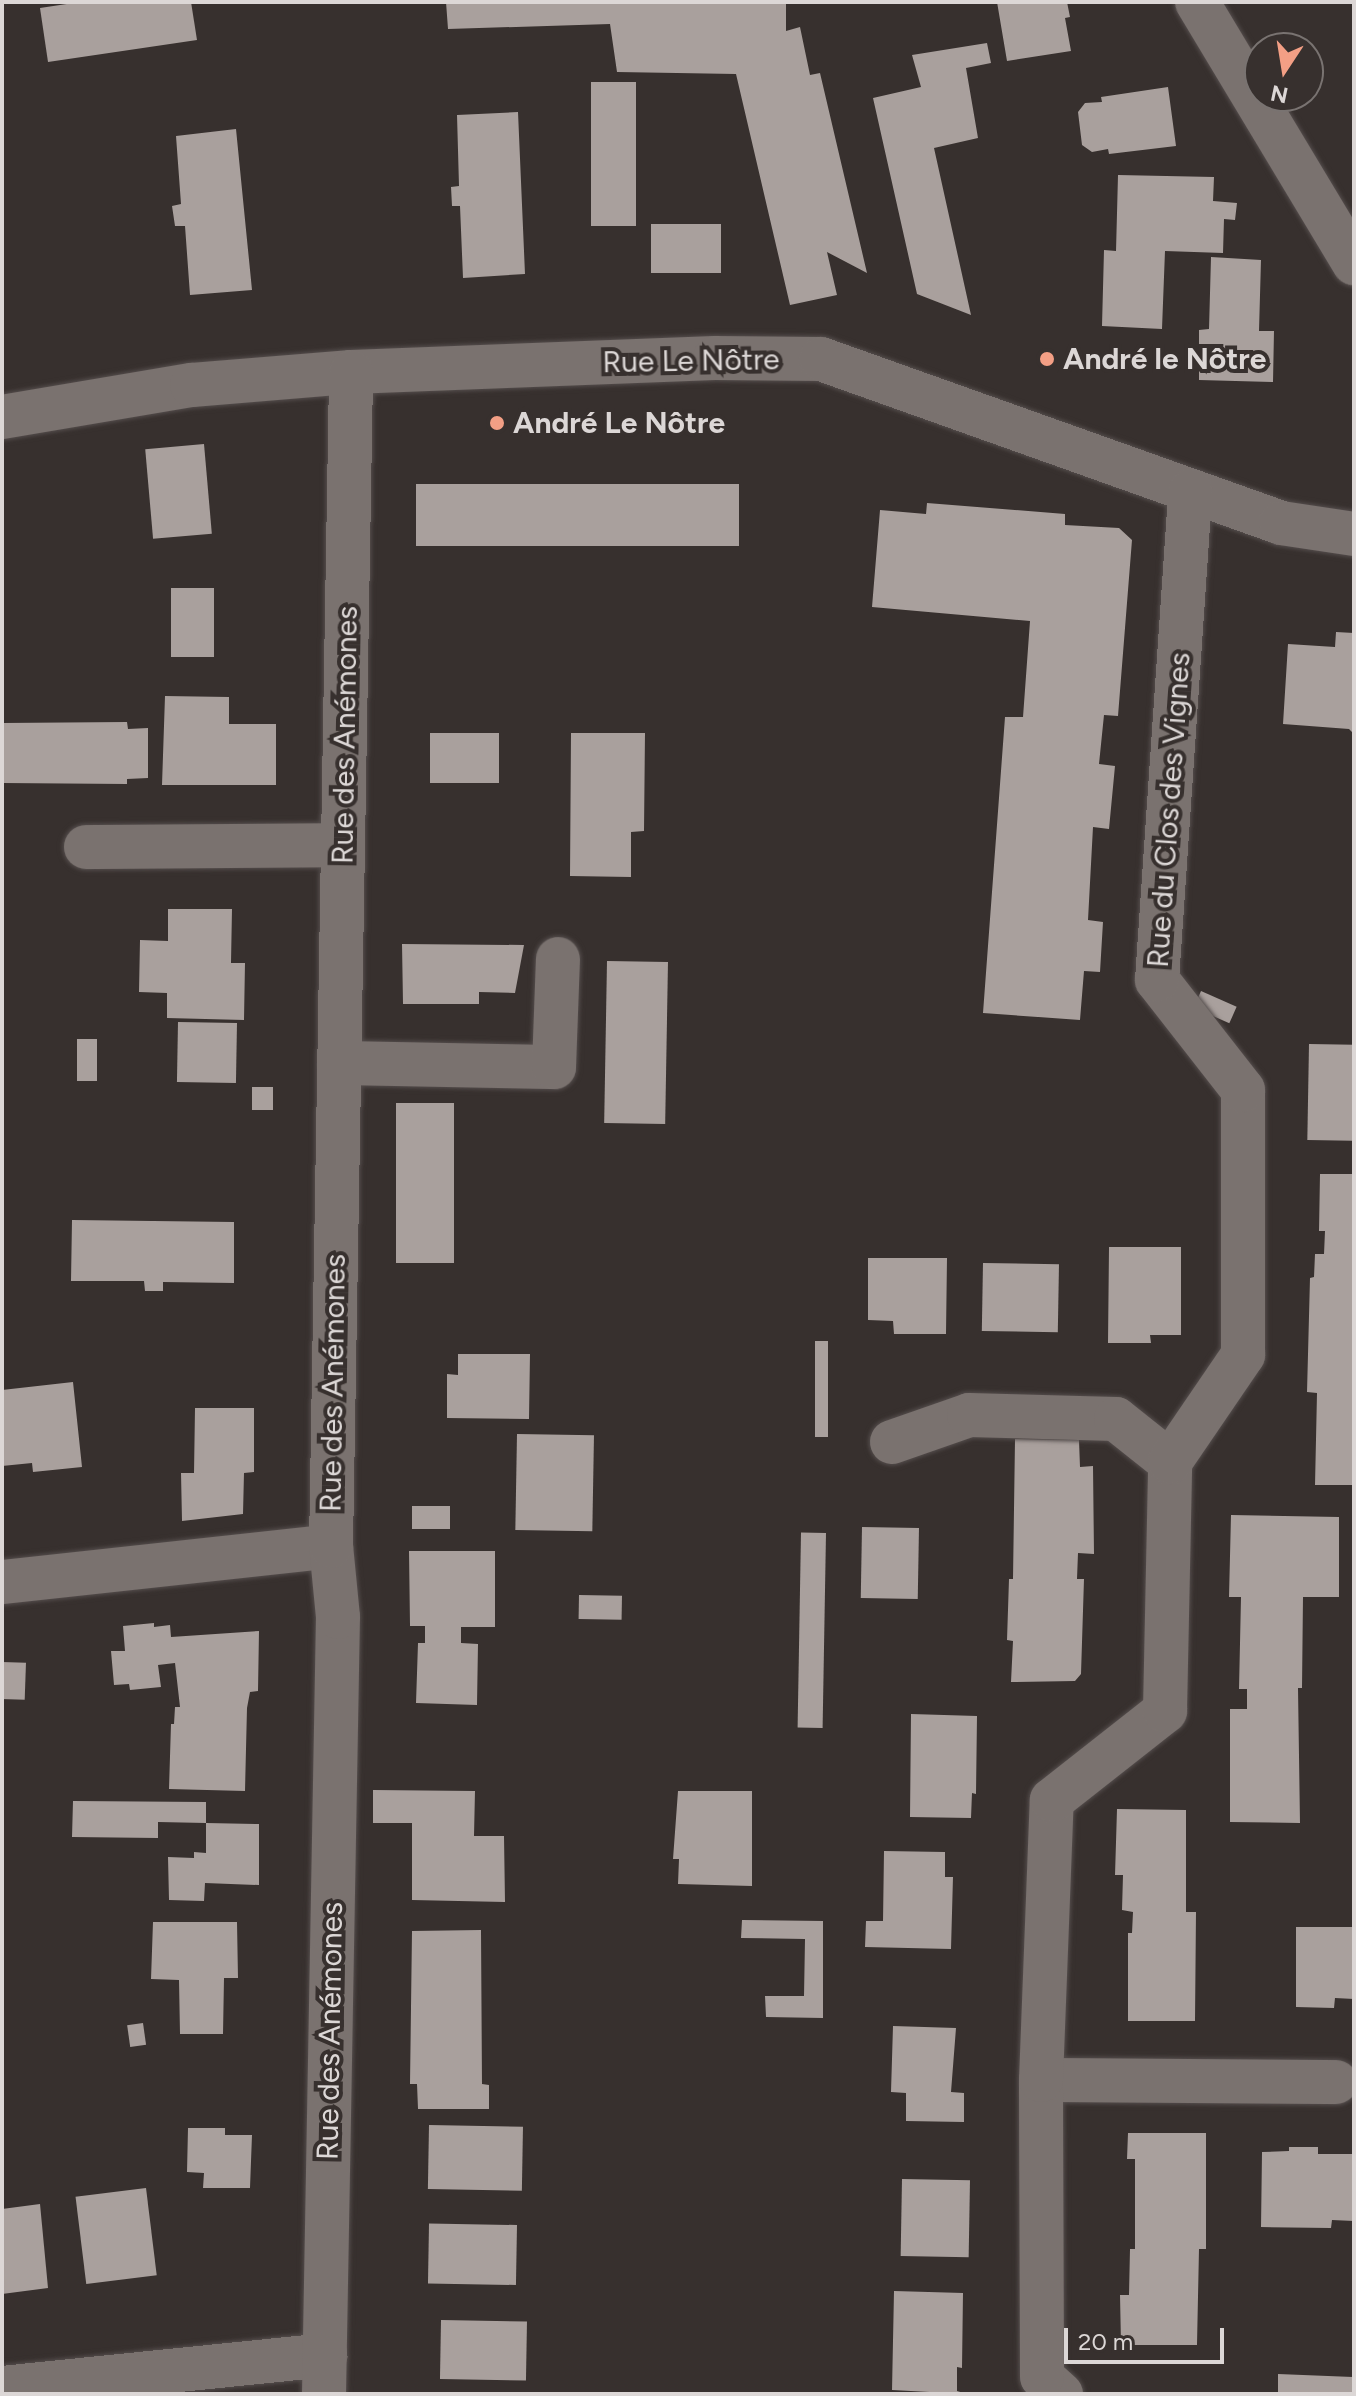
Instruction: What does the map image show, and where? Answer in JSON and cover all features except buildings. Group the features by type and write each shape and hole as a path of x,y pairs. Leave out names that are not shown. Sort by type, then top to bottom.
{"street":[{"path":"1197,2 1354,263"},
{"name":"Rue Le Nôtre","path":"2,417 192,385 351,372 700,358 821,359 1281,523 1354,534"},
{"name":"Rue des Anémones","path":"325,2374 338,1617 331,1546 351,372"},
{"name":"Rue du Clos des Vignes","path":"1170,1462 1243,1355 1243,1090 1157,980 1190,491"},
{"path":"86,847 343,845"},
{"path":"339,1063 554,1067 558,959"},
{"path":"892,1442 969,1415 1116,1419 1170,1462 1165,1711 1052,1800 1041,2080 1042,2377 1061,2394"},
{"path":"2,1582 331,1546"},
{"path":"1041,2080 1336,2082"},
{"path":"2,2388 325,2374"}],"place":[{"name":"André le Nôtre","path":"1047,359"},
{"name":"André Le Nôtre","path":"497,423"}]}
